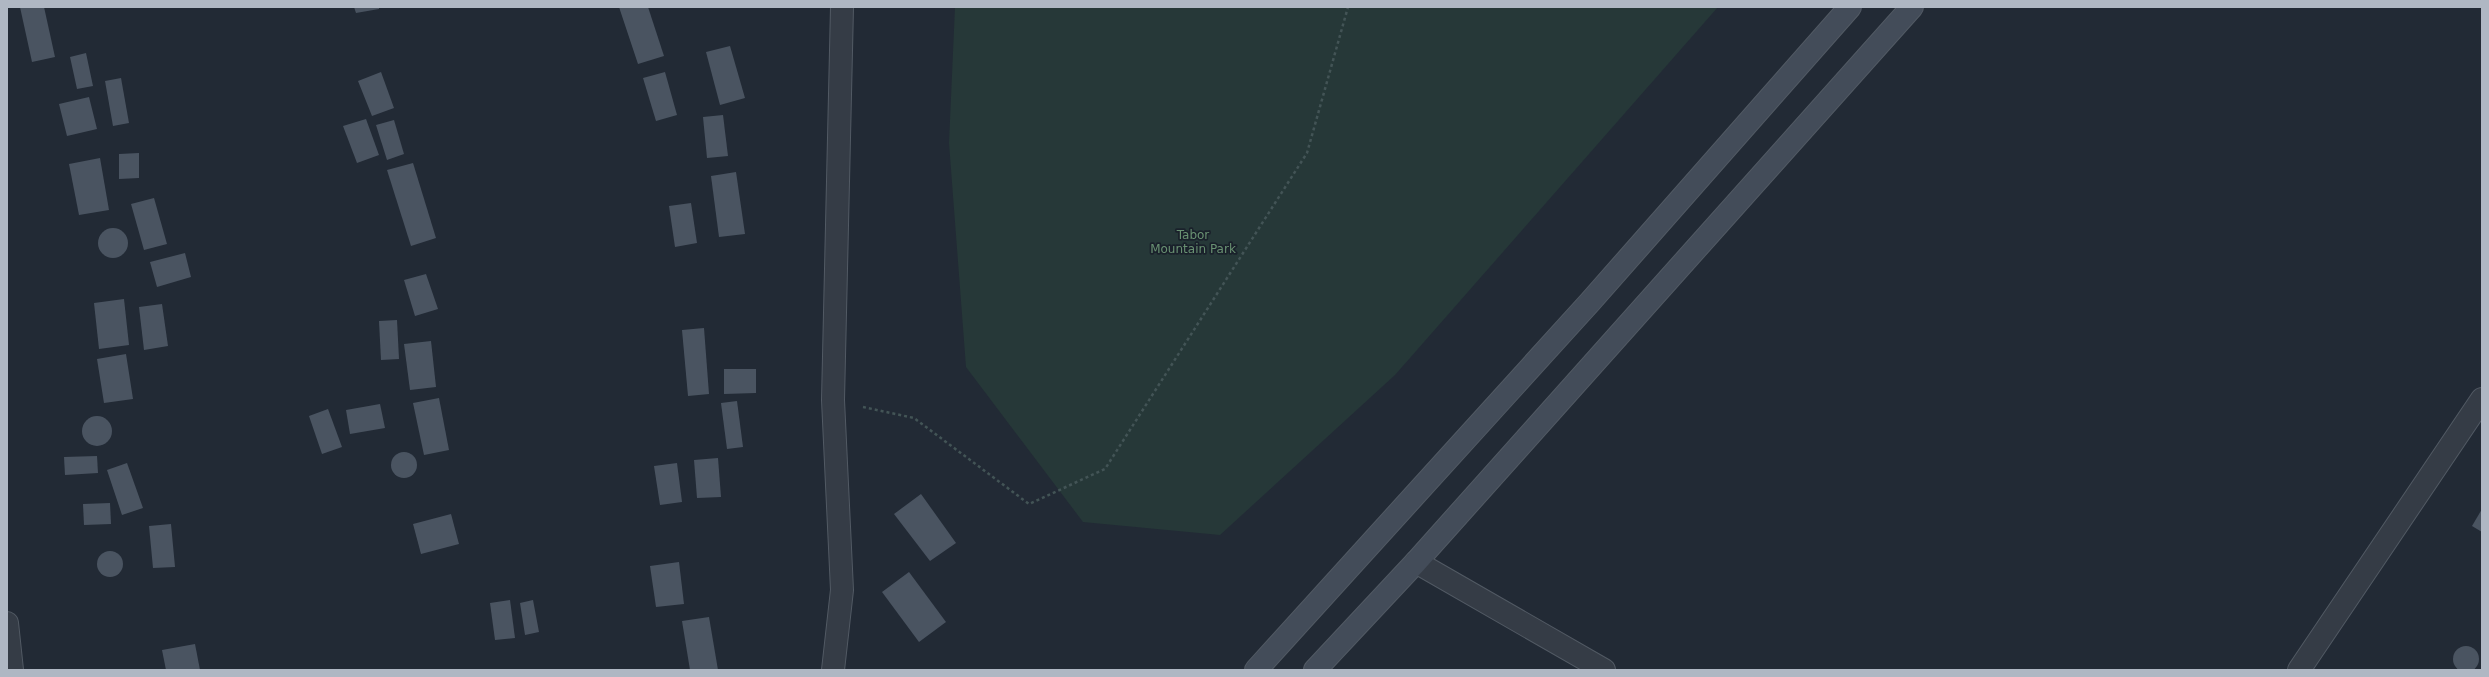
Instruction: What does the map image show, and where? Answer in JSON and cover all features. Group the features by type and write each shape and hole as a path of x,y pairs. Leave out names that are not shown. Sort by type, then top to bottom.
{"street":[{"path":"834,670 842,590 833,400 842,7"},
{"path":"1256,670 1590,302 1850,7"},
{"path":"1316,670 1416,562 1912,7"},
{"path":"2299,670 2482,398"},
{"path":"1416,562 1604,670"},
{"path":"7,623 12,670"}],"path":[{"path":"833,400 914,418 1029,504 1105,469 1307,153 1348,7"}],"green space":[{"name":"Tabor Mountain Park","path":"955,7 1718,7 1395,375 1220,535 1083,522 966,367 949,143"}],"building":[{"path":"20,7 44,7 55,57 32,62"},
{"path":"354,7 379,7 379,9 356,13"},
{"path":"619,7 648,7 664,56 638,64"},
{"path":"730,46 745,98 720,105 706,52"},
{"path":"86,53 93,86 77,89 70,57"},
{"path":"381,72 394,108 372,116 358,81"},
{"path":"665,72 677,115 656,121 643,78"},
{"path":"121,78 129,123 113,126 105,81"},
{"path":"89,97 97,129 67,136 59,104"},
{"path":"723,115 728,156 707,158 703,117"},
{"path":"366,119 379,155 357,163 343,126"},
{"path":"394,120 404,154 387,160 376,125"},
{"path":"139,153 139,178 119,179 119,154"},
{"path":"100,158 109,210 79,215 69,164"},
{"path":"413,163 436,238 411,246 387,170"},
{"path":"736,172 745,234 719,237 711,176"},
{"path":"154,198 167,244 144,250 131,204"},
{"path":"691,203 697,243 675,247 669,206"},
{"path":"113,228 124,232 128,243 124,254 113,258 102,254 98,243 102,232"},
{"path":"185,253 191,277 157,287 150,262"},
{"path":"426,274 438,309 415,316 404,280"},
{"path":"124,299 129,345 99,349 94,303"},
{"path":"162,304 168,346 144,350 139,307"},
{"path":"397,320 399,359 381,360 379,321"},
{"path":"704,328 709,394 688,396 682,330"},
{"path":"431,341 436,387 410,390 404,344"},
{"path":"126,354 133,399 104,403 97,359"},
{"path":"724,369 756,369 756,393 724,394"},
{"path":"439,398 449,450 424,455 413,403"},
{"path":"737,401 743,447 727,449 721,403"},
{"path":"380,404 385,428 350,434 346,410"},
{"path":"328,409 342,447 322,454 309,416"},
{"path":"97,416 108,420 112,431 108,442 97,446 86,442 82,431 86,420"},
{"path":"404,452 413,456 417,465 413,474 404,478 395,474 391,465 395,456"},
{"path":"97,456 98,473 65,475 64,457"},
{"path":"718,458 721,497 697,498 694,460"},
{"path":"127,463 143,508 122,515 107,470"},
{"path":"677,463 682,502 660,505 654,466"},
{"path":"921,494 956,543 930,561 894,514"},
{"path":"110,503 111,524 84,525 83,504"},
{"path":"2482,509 2482,532 2472,526"},
{"path":"451,514 459,544 421,554 413,524"},
{"path":"171,524 175,567 153,568 149,526"},
{"path":"110,551 119,555 123,564 119,573 110,577 101,573 97,564 101,555"},
{"path":"679,562 684,604 656,607 650,566"},
{"path":"909,572 946,622 919,642 882,592"},
{"path":"510,600 515,638 495,640 490,603"},
{"path":"533,600 539,632 525,635 520,603"},
{"path":"709,617 718,670 690,670 682,621"},
{"path":"195,644 200,670 166,670 162,650"},
{"path":"2466,646 2475,650 2479,659 2475,668 2466,672 2457,668 2453,659 2457,650"}]}
